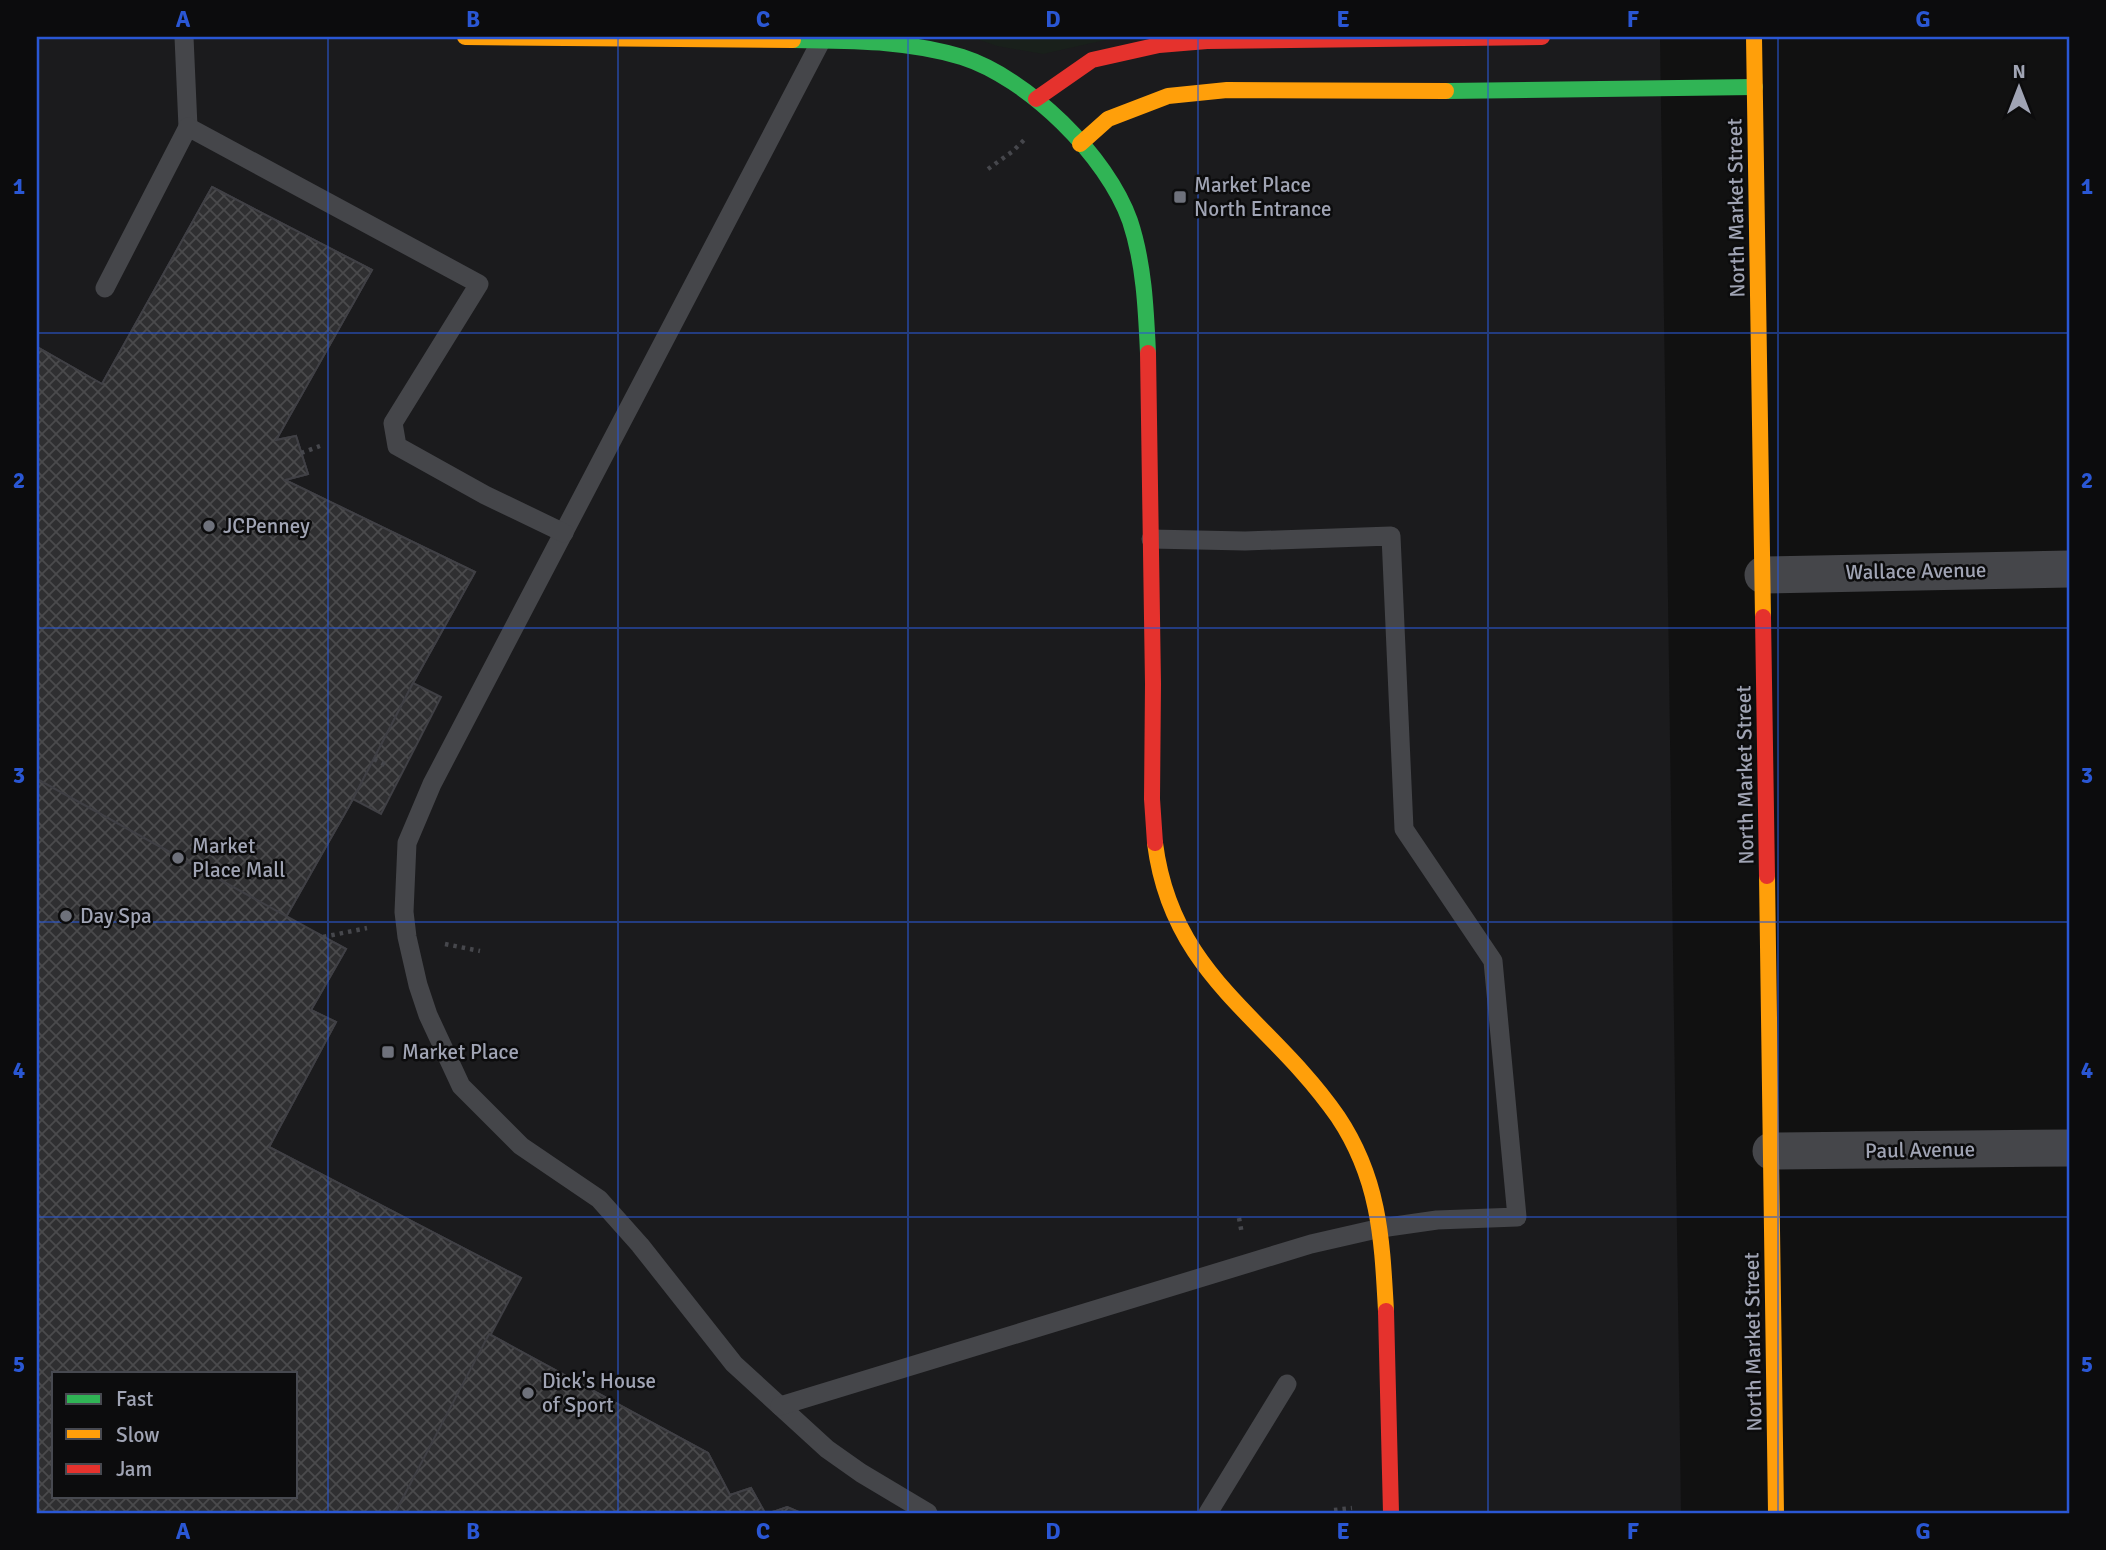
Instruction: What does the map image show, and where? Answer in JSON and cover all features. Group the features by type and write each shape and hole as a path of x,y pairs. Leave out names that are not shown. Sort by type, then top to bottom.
{"street":[{"path":"465,37 821,41 901,44 946,53 992,69 1036,99 1080,144 1123,204 1140,263 1145,313 1151,539 1153,804 1161,880 1185,940 1209,976 1303,1074 1337,1117 1365,1176 1381,1228 1387,1335 1391,1513"},
{"path":"1036,99 1092,60 1159,45 1208,41 1542,37"},
{"name":"North Market Street","path":"1754,37 1776,1513"},
{"path":"1080,144 1108,119 1168,96 1227,90 1366,92 1755,87"},
{"name":"Wallace Avenue","path":"1763,575 2069,569"},
{"name":"Paul Avenue","path":"1771,1151 2069,1148"}],"lane":[{"path":"105,288 188,127 184,37"},
{"path":"821,41 432,784 407,843 404,912 418,985 428,1015 460,1086 521,1146 599,1199 640,1245 734,1364 827,1449 928,1513"},
{"path":"188,127 479,284 393,423 397,446 485,495 564,533"},
{"path":"780,1406 1311,1244 1381,1228 1437,1220 1517,1217 1493,961 1404,829 1391,536 1245,541 1151,539"},
{"path":"1208,1513 1287,1384"}],"path":[{"path":"988,169 1013,151 1048,112"},
{"path":"302,453 320,446"},
{"path":"374,760 389,767"},
{"path":"323,937 367,928"},
{"path":"445,944 480,951"},
{"path":"1239,1218 1243,1237"},
{"path":"1334,1510 1352,1508"}],"shaded area":[{"path":"37,37 1660,37 1681,1513 37,1513"},
{"path":"971,37 1119,37 1043,54 997,46"}],"building":[{"name":"Market Place Mall","path":"212,187 372,270 276,440 296,436 308,474 285,480 475,572 286,917 346,949 311,1010 336,1022 269,1147 521,1278 489,1334 708,1453 730,1495 751,1488 765,1513 37,1513 37,347 102,384"},
{"name":"JCPenney","path":"212,187 372,270 276,440 296,436 308,474 285,480 475,572 286,917 37,779 37,347 102,384"},
{"path":"413,683 441,697 381,814 353,799"},
{"path":"37,779 346,949 311,1010 336,1022 269,1147 521,1278 395,1513 37,1513"},
{"name":"Dick's House of Sport","path":"489,1334 708,1453 730,1495 751,1488 765,1513 395,1513"},
{"path":"787,1507 801,1513 768,1513 776,1511"},
{"path":"787,1507 801,1513 768,1513 776,1511"}],"traffic: fast":[{"path":"793,40 878,42 920,47 962,57 1013,82 1062,122 1103,171 1119,196 1130,221 1141,270 1148,353"},
{"path":"1446,91 1755,87"}],"traffic: slow":[{"path":"465,37 793,40"},
{"path":"1754,37 1763,617"},
{"path":"1080,144 1108,119 1168,96 1227,90 1446,91"},
{"path":"1155,843 1165,889 1181,928 1202,962 1227,993 1311,1082 1338,1117 1352,1141 1371,1187 1376,1211 1386,1311"},
{"path":"1767,876 1776,1513"}],"traffic: jam":[{"path":"1036,99 1092,60 1159,45 1207,41 1542,37"},
{"path":"1148,353 1152,799 1155,843"},
{"path":"1763,617 1767,876"},
{"path":"1386,1311 1391,1513"}],"place":[{"name":"Market Place North Entrance","path":"1180,197"},
{"name":"JCPenney","path":"209,526"},
{"name":"Market Place Mall","path":"178,858"},
{"name":"Day Spa","path":"66,916"},
{"name":"Market Place","path":"388,1052"},
{"name":"Dick's House of Sport","path":"528,1393"}]}
